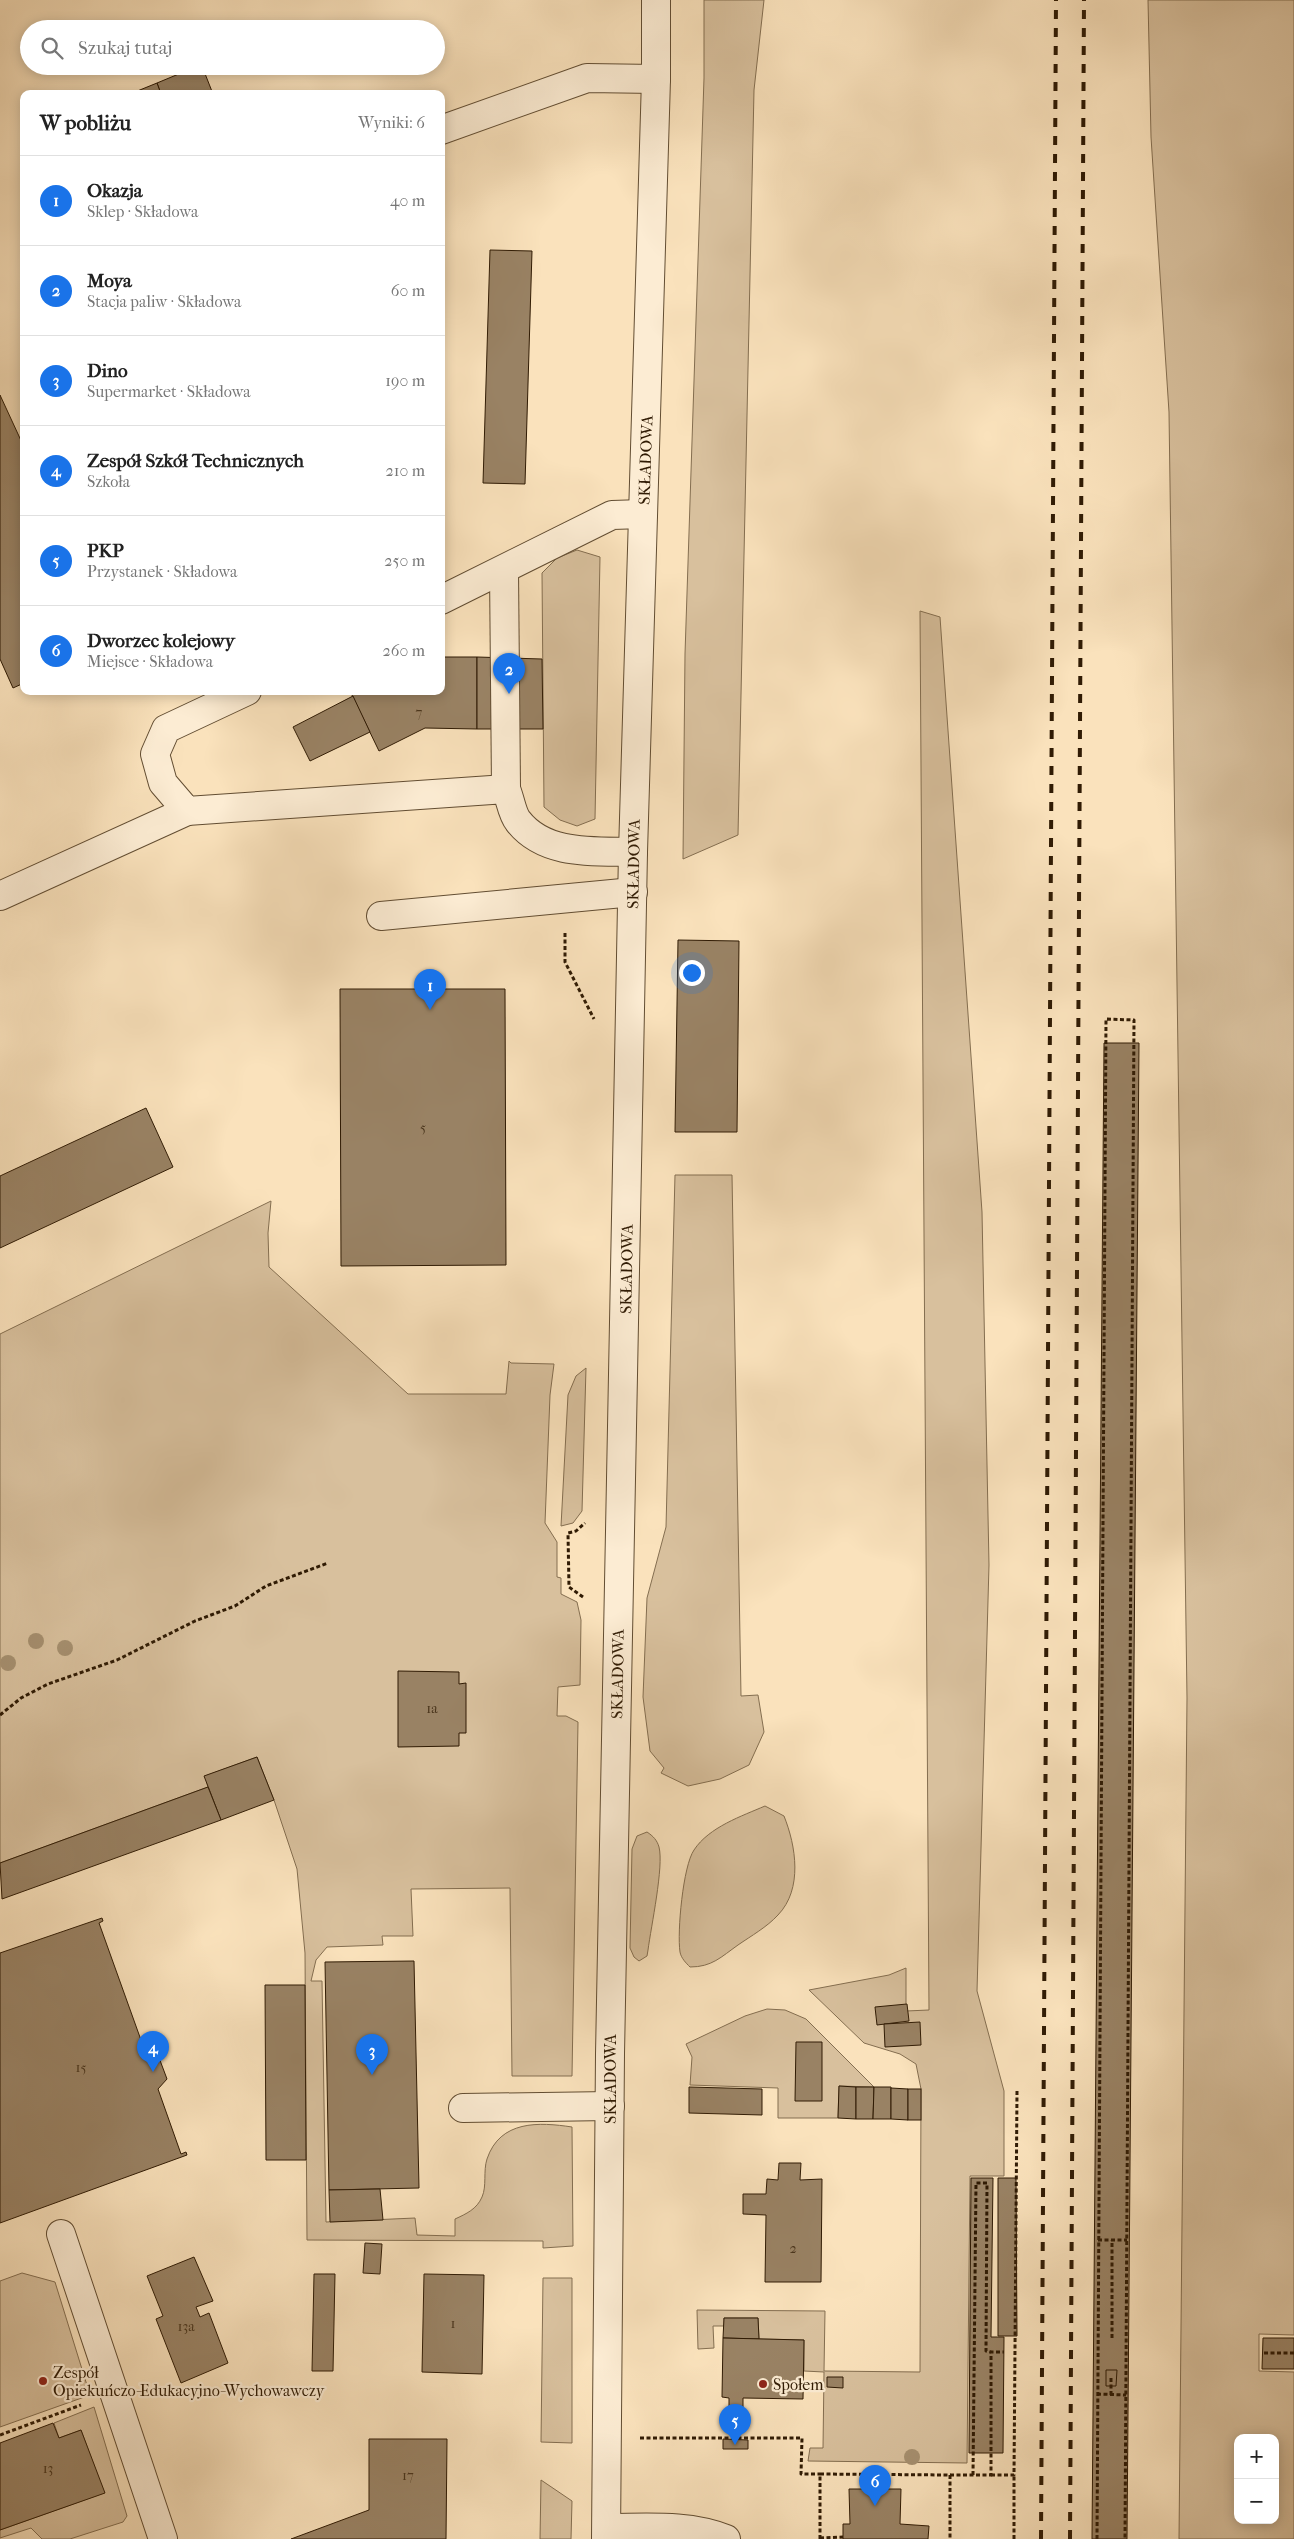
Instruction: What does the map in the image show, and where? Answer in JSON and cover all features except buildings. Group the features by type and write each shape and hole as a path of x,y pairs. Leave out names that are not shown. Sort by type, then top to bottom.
{"street":[{"name":"SKŁADOWA","path":"606,2534 610,2106 633,852 656,79 656,0"},
{"path":"445,129 587,78 656,79"},
{"path":"445,598 612,515 643,514"},
{"path":"504,570 506,789 518,821 538,838 572,851 633,852"},
{"path":"187,811 163,783 157,761 156,754 166,729 238,695"},
{"path":"0,896 187,811 506,789"},
{"path":"381,916 633,892"},
{"path":"463,2108 610,2106"},
{"path":"61,2234 163,2539"},
{"path":"606,2534 684,2529 707,2531 726,2539"}],"path":[{"path":"1097,2539 1106,1020 1134,1020 1125,2539"},
{"path":"0,1715 21,1698 48,1684 117,1660 195,1621 235,1606 266,1586 328,1563"},
{"path":"1014,2539 1017,2091"},
{"path":"973,2475 976,2183 987,2183 986,2351 1004,2352"},
{"path":"1098,2240 1127,2240"},
{"path":"1112,2240 1112,2338"},
{"path":"990,2476 991,2352"},
{"path":"1264,2353 1294,2353"},
{"path":"1111,2378 1111,2395"},
{"path":"0,2435 114,2392"},
{"path":"1098,2394 1126,2395"},
{"path":"635,2438 802,2438 801,2474 1014,2475"},
{"path":"820,2474 820,2539 840,2538"},
{"path":"950,2475 950,2539"}],"shaded area":[{"path":"704,0 764,0 754,90 738,835 683,859 685,654 704,78"},
{"path":"1148,0 1294,0 1294,2335 1259,2334 1259,2371 1294,2372 1294,2539 1179,2539 1187,1698 1169,412 1151,137"},
{"path":"577,550 600,557 595,819 577,826 560,820 544,807 542,573 557,558"},
{"path":"920,611 940,617 982,1212 989,1565 977,1991 1004,2091 1004,2176 970,2176 967,2463 808,2461 810,2448 823,2448 824,2372 804,2371 804,2340 759,2339 758,2318 724,2318 724,2326 713,2326 714,2348 698,2349 697,2310 825,2311 824,2371 920,2372 921,2089 916,2064 900,2054 864,2043 809,1990 889,1975 906,1968 906,2011 929,2010"},
{"path":"675,1175 732,1175 741,1696 758,1695 764,1732 749,1765 720,1779 688,1786 661,1773 664,1768 650,1751 643,1697 647,1598 666,1527"},
{"path":"271,1201 268,1233 269,1267 408,1394 506,1394 509,1361 511,1363 554,1364 550,1395 545,1523 557,1542 557,1577 561,1578 561,1594 577,1602 581,1620 580,1685 558,1687 557,1716 566,1716 578,1722 572,2076 512,2076 510,1888 411,1889 413,1936 382,1936 383,1945 327,1947 316,1960 311,1981 322,1981 326,2222 415,2218 417,2235 455,2236 455,2219 474,2208 482,2197 487,2159 493,2146 501,2137 511,2130 522,2126 559,2125 572,2127 573,2246 543,2248 543,2241 307,2240 305,1953 297,1869 274,1800 257,1757 205,1776 208,1787 0,1863 0,1334"},
{"path":"586,1368 582,1511 573,1523 561,1526 568,1395 576,1376"},
{"path":"765,1806 784,1816 792,1840 795,1867 794,1880 786,1905 769,1923 721,1957 698,1967 690,1967 681,1956 679,1943 684,1884 690,1858 700,1842 708,1835 736,1818"},
{"path":"647,1832 654,1838 659,1847 660,1868 647,1956 639,1961 634,1957 630,1948 632,1849 637,1836"},
{"path":"767,2009 785,2010 806,2019 874,2087 839,2086 838,2118 778,2118 778,2088 690,2085 692,2057 686,2044 745,2016"},
{"path":"22,2273 55,2282 90,2395 0,2427 0,2281"},
{"path":"543,2278 572,2278 572,2443 541,2442"},
{"path":"94,2407 127,2516 123,2522 70,2539 42,2539 31,2528 0,2538 0,2530 104,2493 81,2430 59,2438 54,2423"},
{"path":"541,2480 572,2501 571,2539 540,2539"}],"railway":[{"path":"1041,2539 1056,0"},
{"path":"1070,2539 1084,0"}],"place":[{"name":"Moya","path":"509,694"},
{"name":"Okazja","path":"430,1010"},
{"name":"Zespół Szkół Technicznych","path":"153,2072"},
{"name":"Dino","path":"372,2075"},
{"name":"Zespół Opiekuńczo-Edukacyjno-Wychowawczy","path":"43,2381"},
{"name":"Społem","path":"763,2384"},
{"name":"PKP","path":"735,2445"},
{"name":"Dworzec kolejowy","path":"875,2506"}]}
